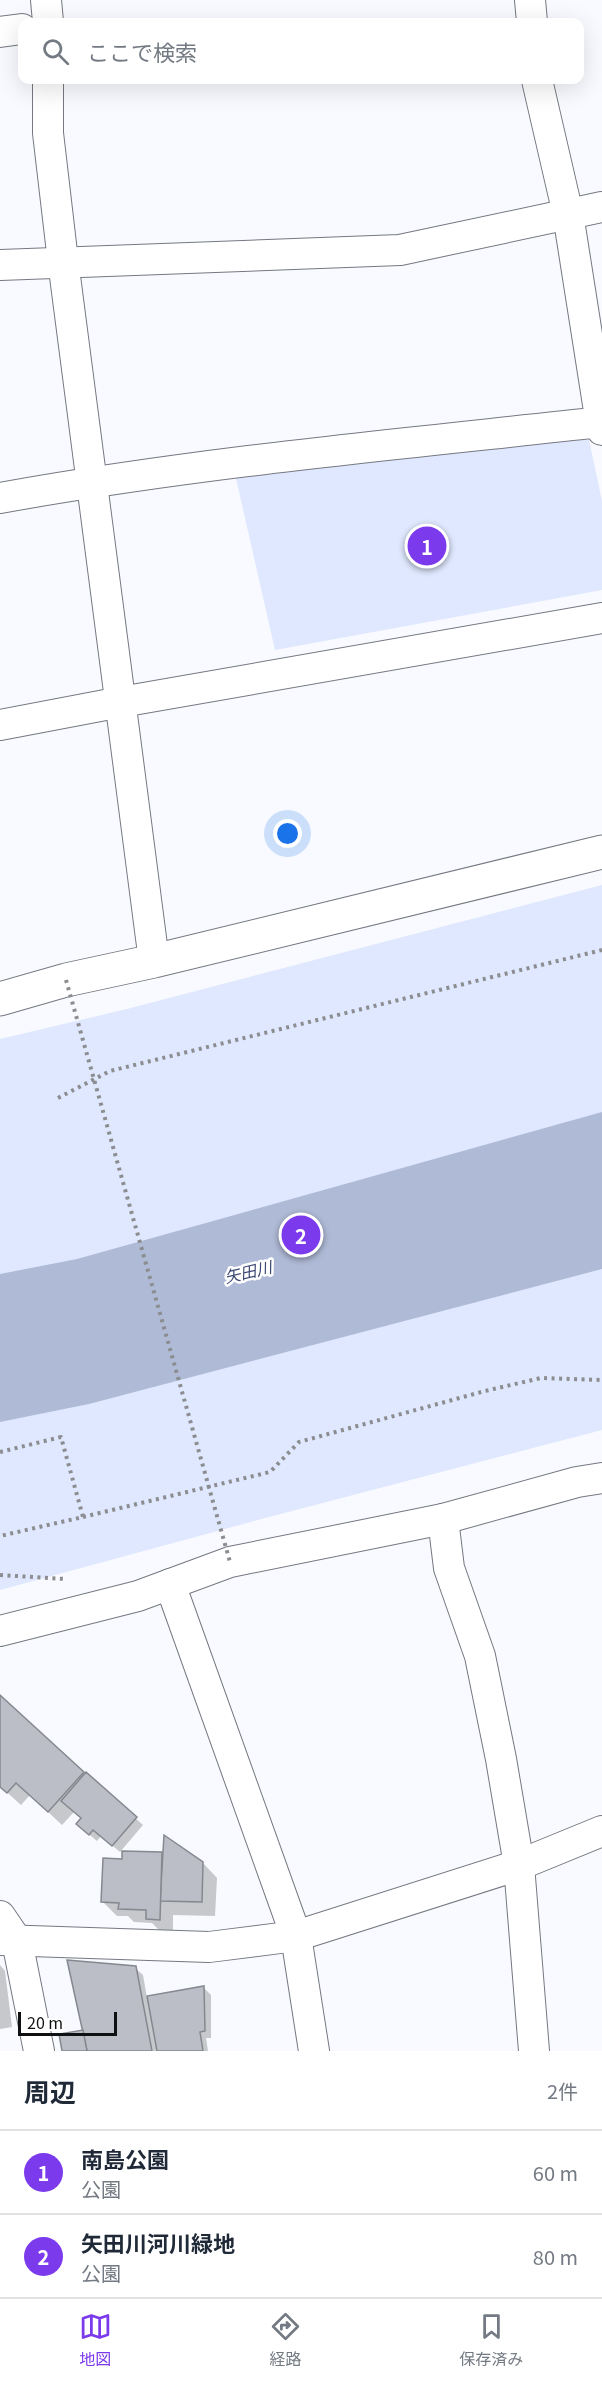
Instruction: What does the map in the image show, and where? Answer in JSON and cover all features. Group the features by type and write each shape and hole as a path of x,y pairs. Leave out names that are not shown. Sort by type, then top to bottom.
{"street":[{"path":"46,0 48,18"},
{"path":"530,0 532,18"},
{"path":"0,32 18,30"},
{"path":"48,84 48,133 63,261 154,961"},
{"path":"0,498 93,482 402,442 602,424 568,214 538,84"},
{"path":"0,265 399,250 602,207"},
{"path":"0,725 602,618"},
{"path":"0,999 66,980 154,961 602,852"},
{"path":"0,1631 138,1596 230,1562 442,1519 577,1482 602,1478"},
{"path":"442,1519 449,1568 480,1656 501,1759 519,1866 534,2051"},
{"path":"170,1584 296,1936 314,2051"},
{"path":"9,1941 209,1947 296,1936 519,1866 602,1831"},
{"path":"0,1916 39,2051"}],"path":[{"path":"58,1098 110,1071 602,950"},
{"path":"66,980 230,1562"},
{"path":"0,1536 270,1472 299,1442 485,1391 541,1378 602,1380"},
{"path":"0,1452 61,1437 83,1517"},
{"path":"0,1575 65,1579 73,1613"}],"shaded area":[{"path":"589,440 602,501 602,590 275,650 235,474"},
{"path":"602,885 602,1430 0,1590 0,1039 127,1009"}],"water":[{"name":"矢田川","path":"602,1112 602,1269 89,1404 0,1422 0,1274 77,1259"}],"building":[{"path":"0,1695 84,1772 48,1812 16,1783 7,1793 0,1787"},
{"path":"86,1772 137,1817 112,1846 93,1830 89,1835 76,1824 81,1818 61,1801"},
{"path":"164,1835 203,1862 202,1902 160,1901"},
{"path":"122,1851 162,1852 160,1920 146,1919 146,1910 118,1909 119,1903 101,1902 103,1858 122,1859"},
{"path":"67,1960 136,1966 152,2051 87,2051"},
{"path":"204,1986 205,2031 200,2032 203,2051 157,2051 147,1996"},
{"path":"83,2030 87,2051 62,2051 59,2034"}],"place":[{"name":"南島公園","path":"427,546"},
{"name":"矢田川河川緑地","path":"301,1235"}]}
